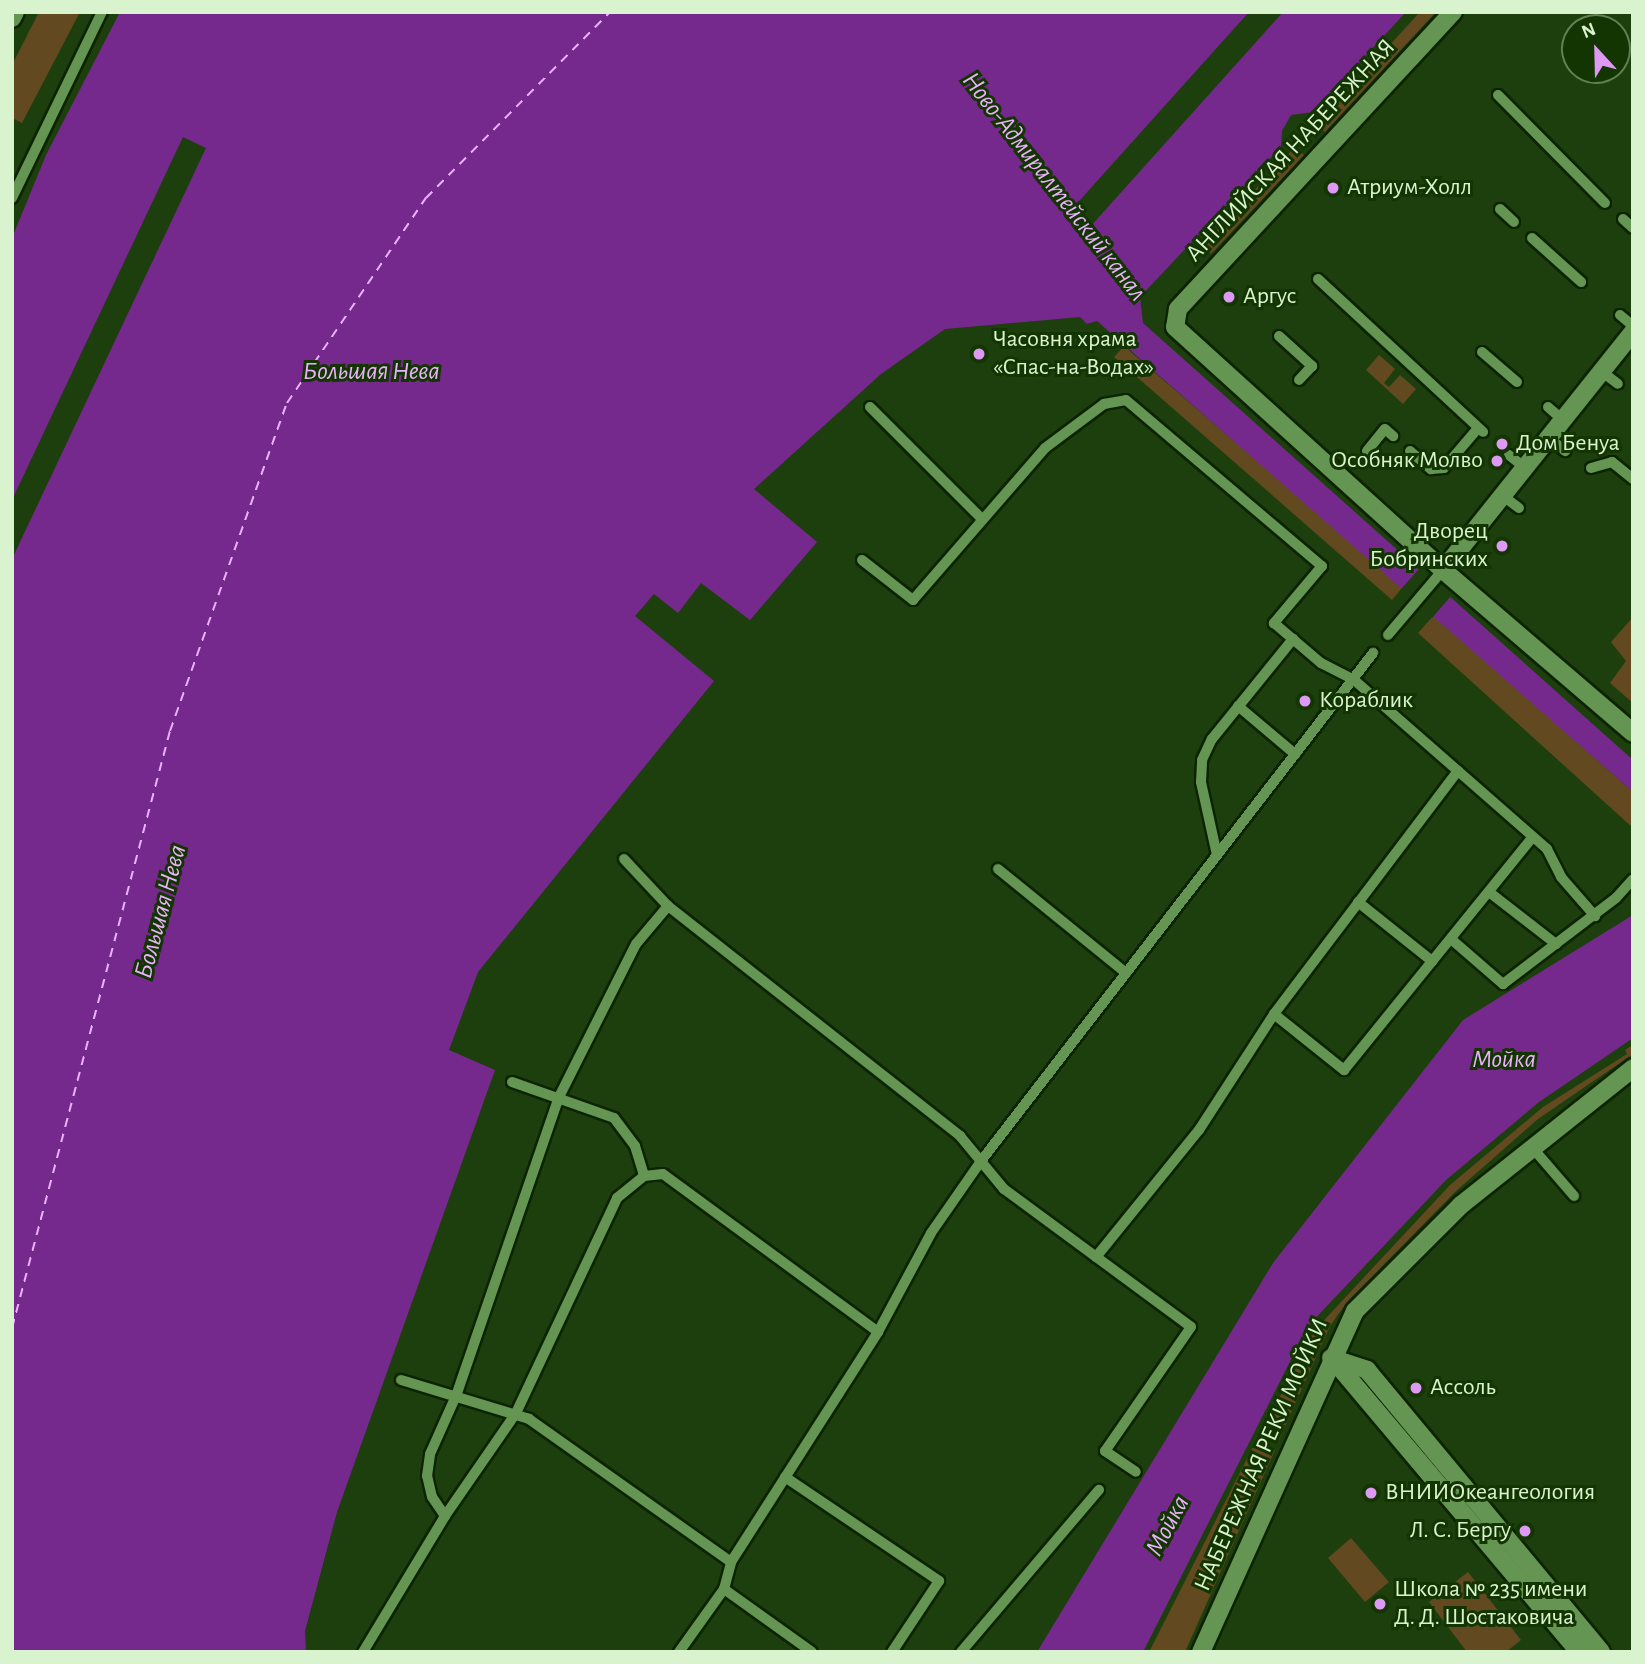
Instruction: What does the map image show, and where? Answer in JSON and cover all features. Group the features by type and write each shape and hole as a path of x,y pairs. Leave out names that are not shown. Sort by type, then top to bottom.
{"main road":[{"path":"12,18 15,12"},
{"name":"АНГЛИЙСКАЯ НАБЕРЕЖНАЯ","path":"1439,576 1346,474 1274,409 1175,327 1178,309 1453,12"},
{"path":"1633,332 1439,576 1633,733"},
{"name":"НАБЕРЕЖНАЯ РЕКИ МОЙКИ","path":"1201,1652 1331,1358 1355,1311 1461,1205 1531,1146 1633,1068"},
{"path":"1331,1358 1367,1370 1472,1510 1549,1603 1601,1652"},
{"path":"1549,1603 1579,1652"}],"lane":[{"path":"12,198 32,149 102,12"},
{"path":"1498,95 1605,203"},
{"path":"1500,209 1514,222"},
{"path":"1623,219 1633,228"},
{"path":"1532,238 1581,282"},
{"path":"1318,279 1480,430 1444,468 1431,469 1410,451"},
{"path":"1620,315 1633,326"},
{"path":"1279,335 1312,366 1299,380"},
{"path":"1482,352 1517,382"},
{"path":"1601,371 1618,384"},
{"path":"862,560 913,600 1045,447 1104,404 1126,400 1322,566 1274,623 1321,663 1353,679 1533,837 1595,916"},
{"path":"870,407 981,518"},
{"path":"1548,407 1563,420"},
{"path":"1367,451 1385,429 1393,436"},
{"path":"1549,438 1565,451"},
{"path":"1509,455 1525,468"},
{"path":"1591,468 1612,461 1633,480"},
{"path":"1503,496 1519,508"},
{"path":"1388,635 1439,576"},
{"path":"1217,855 1200,782 1202,760 1212,739 1293,639"},
{"path":"679,1652 724,1589 731,1562 878,1332 931,1233 981,1161 1373,653"},
{"path":"1238,706 1296,754"},
{"path":"1096,1257 1199,1130 1274,1014 1458,771"},
{"path":"1274,1014 1344,1070 1533,837"},
{"path":"624,859 668,906 960,1136 1004,1189 1191,1327 1105,1451 1136,1472"},
{"path":"998,870 1126,973"},
{"path":"1451,939 1503,984 1595,916 1633,878"},
{"path":"1489,892 1556,944"},
{"path":"1358,902 1432,961"},
{"path":"445,1516 432,1497 427,1476 430,1454 456,1396 559,1097 636,944 668,906"},
{"path":"512,1082 614,1118 635,1146 644,1176"},
{"path":"1531,1146 1574,1196"},
{"path":"363,1652 445,1516 516,1413 617,1198 644,1176 663,1174 878,1332"},
{"path":"401,1380 516,1413 731,1562"},
{"path":"785,1477 939,1581 892,1652"},
{"path":"961,1652 1099,1490"},
{"path":"724,1589 812,1652"}],"shaded area":[{"path":"39,12 80,12 22,123 12,118 12,65"},
{"path":"1420,12 1436,12 1325,132 1316,125"},
{"path":"1295,147 1304,155 1211,254 1202,246"},
{"path":"1124,346 1403,587 1392,600 1114,357"},
{"path":"1379,355 1395,369 1384,383 1389,387 1400,375 1416,389 1403,404 1366,370"},
{"path":"1434,615 1633,792 1633,828 1418,633"},
{"path":"1633,617 1633,703 1610,683 1626,661 1611,642"},
{"path":"1633,1045 1633,1054 1538,1119 1456,1191 1347,1302 1330,1326 1279,1440 1261,1433 1314,1331 1450,1185 1543,1107 1627,1054 1625,1050"},
{"path":"1256,1441 1275,1450 1185,1652 1149,1652"},
{"path":"1351,1538 1389,1582 1365,1602 1328,1558"},
{"path":"1468,1572 1521,1640 1506,1652 1467,1652 1429,1602"}],"water":[{"name":"Большая Нева","path":"120,12 1406,12 1313,112 1291,115 1282,131 1281,147 1140,297 1143,323 1633,760 1633,792 1097,321 1087,324 1080,317 945,329 881,374 754,489 817,542 750,620 701,583 678,613 654,594 635,616 714,681 478,972 449,1050 495,1070 337,1512 305,1631 306,1652 12,1652 12,238 46,155"},
{"name":"Мойка","path":"1633,915 1633,1038 1539,1102 1446,1180 1308,1326 1143,1652 1037,1652 1273,1263 1463,1020"}],"pier":[{"path":"1249,12 1283,12 1090,227 1071,210"},
{"path":"183,137 206,148 12,559 12,500"},
{"path":"1420,568 1451,596 1432,618 1400,590"}],"ferry route":[{"path":"12,1328 170,731 287,403 426,198 610,12"}],"place":[{"name":"Атриум-Холл","path":"1333,188"},
{"name":"Аргус","path":"1229,297"},
{"name":"Часовня храма «Спас-на-Водах»","path":"979,354"},
{"name":"Дом Бенуа","path":"1502,444"},
{"name":"Особняк Молво","path":"1497,461"},
{"name":"Дворец Бобринских","path":"1502,546"},
{"name":"Кораблик","path":"1305,701"},
{"name":"Ассоль","path":"1416,1388"},
{"name":"ВНИИОкеангеология","path":"1371,1493"},
{"name":"Л. С. Бергу","path":"1525,1531"},
{"name":"Школа № 235 имени Д. Д. Шостаковича","path":"1380,1604"}],"water label":[{"name":"Ново-Адмиралтейский канал","path":"1054,187"}]}
